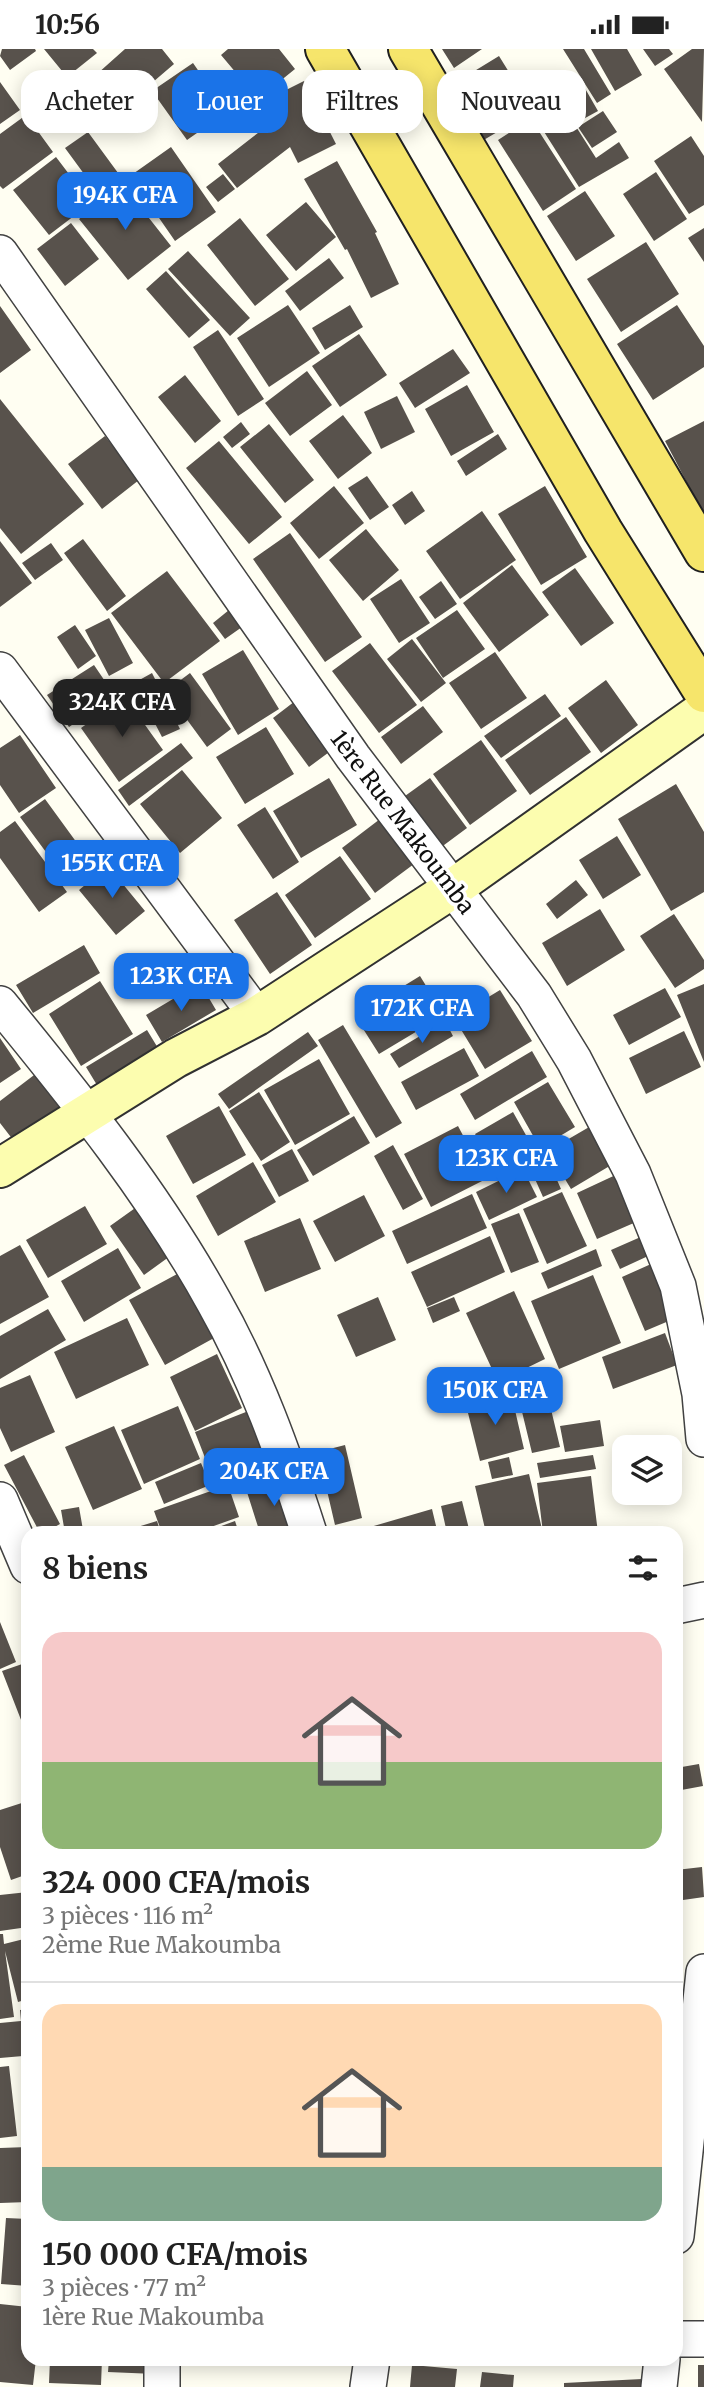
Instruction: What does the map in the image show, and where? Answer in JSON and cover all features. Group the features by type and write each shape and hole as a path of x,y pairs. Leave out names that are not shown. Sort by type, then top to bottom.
{"main road":[{"path":"325,49 603,531 704,693"},
{"path":"408,49 704,552"}],"street":[{"name":"1ère Rue Makoumba","path":"0,253 353,757 534,995 575,1061 633,1174 678,1286 700,1394 704,1439"},
{"path":"0,670 257,1016"},
{"path":"0,1168 176,1058 257,1016 452,889 704,710"},
{"path":"0,1004 87,1114 179,1243 216,1304 260,1401 306,1526"},
{"path":"0,1500 21,1550"},
{"path":"683,1604 704,1599"},
{"path":"683,2170 704,1972"},
{"path":"683,2339 704,2339"},
{"path":"162,2366 162,2387"},
{"path":"368,2387 371,2366"},
{"path":"659,2387 661,2366"}],"building":[{"path":"2,49 36,51 10,70 0,56"},
{"path":"44,49 93,49 97,53 76,70 61,70"},
{"path":"125,49 162,49 174,64 158,78 158,70 101,70"},
{"path":"228,49 279,49 295,69 288,75 288,70 234,70 221,55"},
{"path":"442,49 482,49 454,68"},
{"path":"563,49 584,49 611,94 597,103 586,86 586,70 576,70"},
{"path":"591,49 627,49 642,75 615,91"},
{"path":"643,49 669,49 673,54 655,66"},
{"path":"692,49 704,49 702,122 664,69"},
{"path":"499,56 508,70 476,70"},
{"path":"193,63 198,70 183,70"},
{"path":"172,77 172,119 158,99 158,87"},
{"path":"0,82 20,110 0,124"},
{"path":"302,82 302,133 330,133 336,144 298,163 290,147 237,188 218,164 258,133 288,133 288,89"},
{"path":"586,90 598,111 586,118"},
{"path":"603,111 617,132 592,148 582,133 586,133 586,122"},
{"path":"21,119 21,133 39,133 53,152 3,189 0,186 0,134"},
{"path":"89,133 121,177 98,193 65,148"},
{"path":"182,133 197,133 187,140"},
{"path":"477,133 496,133 482,141"},
{"path":"509,133 540,133 576,189 543,211 498,140"},
{"path":"545,133 580,133 596,158 619,142 629,158 579,187"},
{"path":"691,136 704,156 704,205 689,214 654,161"},
{"path":"171,147 216,212 175,241 130,176"},
{"path":"56,157 91,203 49,235 13,190"},
{"path":"337,161 377,232 375,233 399,284 371,298 347,249 345,250 304,179"},
{"path":"656,172 687,219 654,241 623,194"},
{"path":"223,174 235,189 218,202 206,187"},
{"path":"123,185 171,246 128,280 79,219"},
{"path":"585,191 615,236 576,261 547,216"},
{"path":"306,202 336,237 296,271 266,235"},
{"path":"240,218 289,279 255,306 207,245"},
{"path":"71,223 99,259 65,286 37,249"},
{"path":"704,228 704,262 688,238"},
{"path":"646,242 679,294 621,332 587,279"},
{"path":"188,251 250,318 230,336 168,269"},
{"path":"329,258 344,278 300,311 285,291"},
{"path":"166,271 210,320 189,338 146,289"},
{"path":"288,305 320,353 269,387 237,338"},
{"path":"350,305 363,327 325,350 312,328"},
{"path":"677,305 704,346 704,367 653,400 617,344"},
{"path":"0,306 31,350 0,373"},
{"path":"218,330 264,399 238,416 193,347"},
{"path":"359,334 387,375 340,407 312,366"},
{"path":"453,349 470,373 415,408 399,383"},
{"path":"307,371 332,405 290,436 265,403"},
{"path":"185,375 221,421 195,443 158,397"},
{"path":"467,385 494,432 451,456 425,409"},
{"path":"397,396 415,432 381,449 364,412"},
{"path":"0,399 84,504 21,554 0,528"},
{"path":"343,415 372,453 338,479 309,441"},
{"path":"704,421 704,515 665,441"},
{"path":"241,422 250,434 232,448 223,437"},
{"path":"269,424 314,480 285,503 240,447"},
{"path":"498,434 507,449 466,476 457,461"},
{"path":"105,436 139,480 102,509 68,464"},
{"path":"219,441 282,517 249,544 186,468"},
{"path":"367,476 389,507 370,520 348,488"},
{"path":"334,486 364,523 319,559 290,523"},
{"path":"545,486 587,557 541,585 498,514"},
{"path":"412,491 425,511 405,525 392,505"},
{"path":"482,511 516,560 460,599 426,551"},
{"path":"366,529 399,570 363,601 329,560"},
{"path":"290,533 362,637 325,662 253,559"},
{"path":"83,539 126,596 107,611 64,553"},
{"path":"0,541 32,583 0,607"},
{"path":"51,543 63,560 35,580 22,563"},
{"path":"512,565 549,615 499,652 463,603"},
{"path":"575,568 614,623 581,646 542,592"},
{"path":"167,571 220,641 164,683 111,613"},
{"path":"401,579 430,623 399,643 370,599"},
{"path":"441,581 457,604 435,619 419,597"},
{"path":"229,610 242,627 225,639 213,623"},
{"path":"457,610 485,649 443,678 416,638"},
{"path":"109,618 133,663 109,676 85,630"},
{"path":"75,625 96,656 78,669 57,637"},
{"path":"412,639 446,683 421,702 387,659"},
{"path":"370,643 417,705 379,733 332,671"},
{"path":"243,650 279,709 238,735 202,674"},
{"path":"495,652 527,698 481,729 449,683"},
{"path":"94,665 115,696 69,727 47,695"},
{"path":"152,673 180,729 162,737 134,683"},
{"path":"190,673 231,729 207,747 166,691"},
{"path":"606,680 638,725 601,753 568,708"},
{"path":"545,694 561,716 501,758 484,736"},
{"path":"303,695 340,744 309,767 273,718"},
{"path":"125,697 163,750 119,782 81,728"},
{"path":"423,706 443,732 401,764 381,737"},
{"path":"566,717 591,752 530,795 505,760"},
{"path":"266,727 294,774 245,804 216,757"},
{"path":"20,735 56,788 19,813 0,785 0,748"},
{"path":"481,740 517,791 470,825 433,774"},
{"path":"181,743 193,758 129,806 118,790"},
{"path":"182,770 222,818 180,853 140,804"},
{"path":"329,778 357,825 301,858 273,811"},
{"path":"430,778 467,828 436,851 398,801"},
{"path":"676,784 704,832 704,892 671,911 618,819"},
{"path":"45,799 85,854 60,871 20,817"},
{"path":"265,807 299,862 273,879 237,825"},
{"path":"384,816 418,861 375,893 342,848"},
{"path":"15,821 67,892 39,912 0,858 0,832"},
{"path":"617,836 641,875 603,899 579,860"},
{"path":"340,856 371,899 315,938 285,895"},
{"path":"108,866 145,911 116,935 79,890"},
{"path":"576,880 588,895 557,919 546,904"},
{"path":"277,892 312,945 270,974 234,920"},
{"path":"600,909 625,950 567,986 542,943"},
{"path":"674,914 704,960 704,969 675,988 640,936"},
{"path":"84,945 100,973 33,1013 16,985"},
{"path":"420,976 444,1015 379,1054 355,1016"},
{"path":"100,981 133,1034 81,1066 49,1014"},
{"path":"200,983 216,1010 162,1042 146,1015"},
{"path":"704,984 704,1062 677,995"},
{"path":"665,988 681,1017 629,1045 613,1015"},
{"path":"500,990 532,1041 485,1069 454,1018"},
{"path":"445,1021 453,1036 399,1068 390,1054"},
{"path":"343,1025 402,1123 376,1138 318,1040"},
{"path":"147,1030 161,1053 100,1090 86,1067"},
{"path":"684,1031 701,1067 646,1094 629,1058"},
{"path":"308,1032 318,1046 229,1109 218,1094"},
{"path":"0,1038 21,1069 0,1083"},
{"path":"464,1048 479,1076 416,1110 401,1082"},
{"path":"532,1051 547,1077 475,1120 460,1094"},
{"path":"319,1059 350,1114 295,1145 264,1090"},
{"path":"42,1069 69,1106 17,1145 0,1123 0,1101"},
{"path":"548,1082 575,1127 540,1148 514,1102"},
{"path":"259,1092 290,1142 261,1161 229,1111"},
{"path":"219,1106 246,1155 193,1184 166,1136"},
{"path":"513,1112 536,1153 498,1174 475,1134"},
{"path":"354,1116 370,1143 313,1176 297,1150"},
{"path":"596,1123 618,1161 571,1189 548,1151"},
{"path":"458,1126 486,1179 431,1207 404,1154"},
{"path":"393,1145 423,1199 403,1210 374,1156"},
{"path":"292,1149 309,1181 279,1197 262,1165"},
{"path":"253,1162 276,1202 218,1236 196,1196"},
{"path":"549,1162 561,1189 543,1197 531,1170"},
{"path":"523,1169 537,1197 489,1220 476,1192"},
{"path":"622,1172 643,1219 597,1239 577,1193"},
{"path":"562,1192 587,1246 547,1264 523,1209"},
{"path":"472,1194 487,1228 407,1264 392,1231"},
{"path":"364,1195 385,1236 335,1262 313,1221"},
{"path":"85,1206 107,1244 48,1278 26,1240"},
{"path":"138,1206 173,1254 144,1275 110,1226"},
{"path":"519,1213 539,1262 511,1273 491,1224"},
{"path":"300,1218 321,1269 265,1292 244,1241"},
{"path":"652,1232 659,1251 620,1269 611,1250"},
{"path":"490,1236 505,1272 427,1307 411,1272"},
{"path":"20,1245 49,1297 0,1324 0,1256"},
{"path":"118,1248 141,1288 84,1322 61,1281"},
{"path":"596,1249 602,1266 548,1289 541,1273"},
{"path":"660,1260 683,1315 645,1331 622,1277"},
{"path":"179,1273 214,1338 165,1365 129,1300"},
{"path":"593,1275 621,1343 559,1369 531,1301"},
{"path":"514,1291 545,1359 498,1382 466,1313"},
{"path":"378,1297 396,1340 356,1357 337,1315"},
{"path":"454,1297 460,1311 433,1323 427,1308"},
{"path":"48,1309 66,1340 0,1379 0,1336"},
{"path":"127,1318 149,1365 76,1399 54,1352"},
{"path":"665,1333 677,1365 613,1389 602,1357"},
{"path":"217,1354 242,1408 195,1431 170,1377"},
{"path":"30,1375 55,1432 11,1452 0,1428 0,1388"},
{"path":"544,1380 560,1447 532,1453 516,1387"},
{"path":"511,1393 524,1449 480,1461 466,1405"},
{"path":"178,1406 200,1459 144,1484 121,1430"},
{"path":"251,1410 271,1459 214,1481 195,1432"},
{"path":"600,1420 604,1446 565,1452 560,1426"},
{"path":"114,1426 142,1489 93,1510 65,1447"},
{"path":"345,1445 362,1518 335,1525 318,1452"},
{"path":"24,1455 60,1524 36,1526 4,1465"},
{"path":"593,1455 596,1469 540,1478 537,1463"},
{"path":"509,1457 513,1475 492,1479 488,1462"},
{"path":"201,1463 210,1485 164,1504 155,1482"},
{"path":"529,1474 541,1526 484,1526 475,1486"},
{"path":"591,1476 597,1526 542,1526 537,1483"},
{"path":"284,1477 299,1526 258,1526 246,1489"},
{"path":"228,1485 239,1517 214,1526 159,1526 154,1511"},
{"path":"462,1501 468,1526 445,1526 441,1506"},
{"path":"79,1507 82,1526 64,1526 61,1510"},
{"path":"432,1509 436,1526 374,1526"},
{"path":"157,1521 159,1526 141,1526"},
{"path":"235,1521 237,1526 221,1526"},
{"path":"0,1622 16,1662 0,1669"},
{"path":"21,1664 21,1720 2,1671"},
{"path":"699,1764 703,1786 683,1790 683,1767"},
{"path":"21,1803 21,1876 11,1880 0,1847 0,1810"},
{"path":"702,1867 704,1897 683,1900 683,1869"},
{"path":"21,1893 21,1928 0,1931 0,1895"},
{"path":"0,1934 3,1934 4,1944 21,1940 21,2001 18,2002 5,1951 14,2017 0,2019"},
{"path":"683,2010 693,2010 693,2048 683,2049"},
{"path":"21,2021 21,2056 0,2058 0,2023"},
{"path":"9,2066 17,2136 0,2138 0,2067"},
{"path":"21,2147 21,2202 0,2203 0,2148"},
{"path":"6,2218 21,2219 21,2285 1,2284"},
{"path":"0,2304 21,2306 21,2366 35,2366 33,2385 0,2382"},
{"path":"698,2365 704,2365 704,2387 698,2387"},
{"path":"50,2366 102,2366 101,2385 49,2383"},
{"path":"108,2366 156,2366 155,2374 108,2372"},
{"path":"412,2366 457,2369 455,2387 410,2387"},
{"path":"482,2372 514,2375 513,2387 480,2387"},
{"path":"642,2379 642,2387 564,2387 564,2383"}]}
